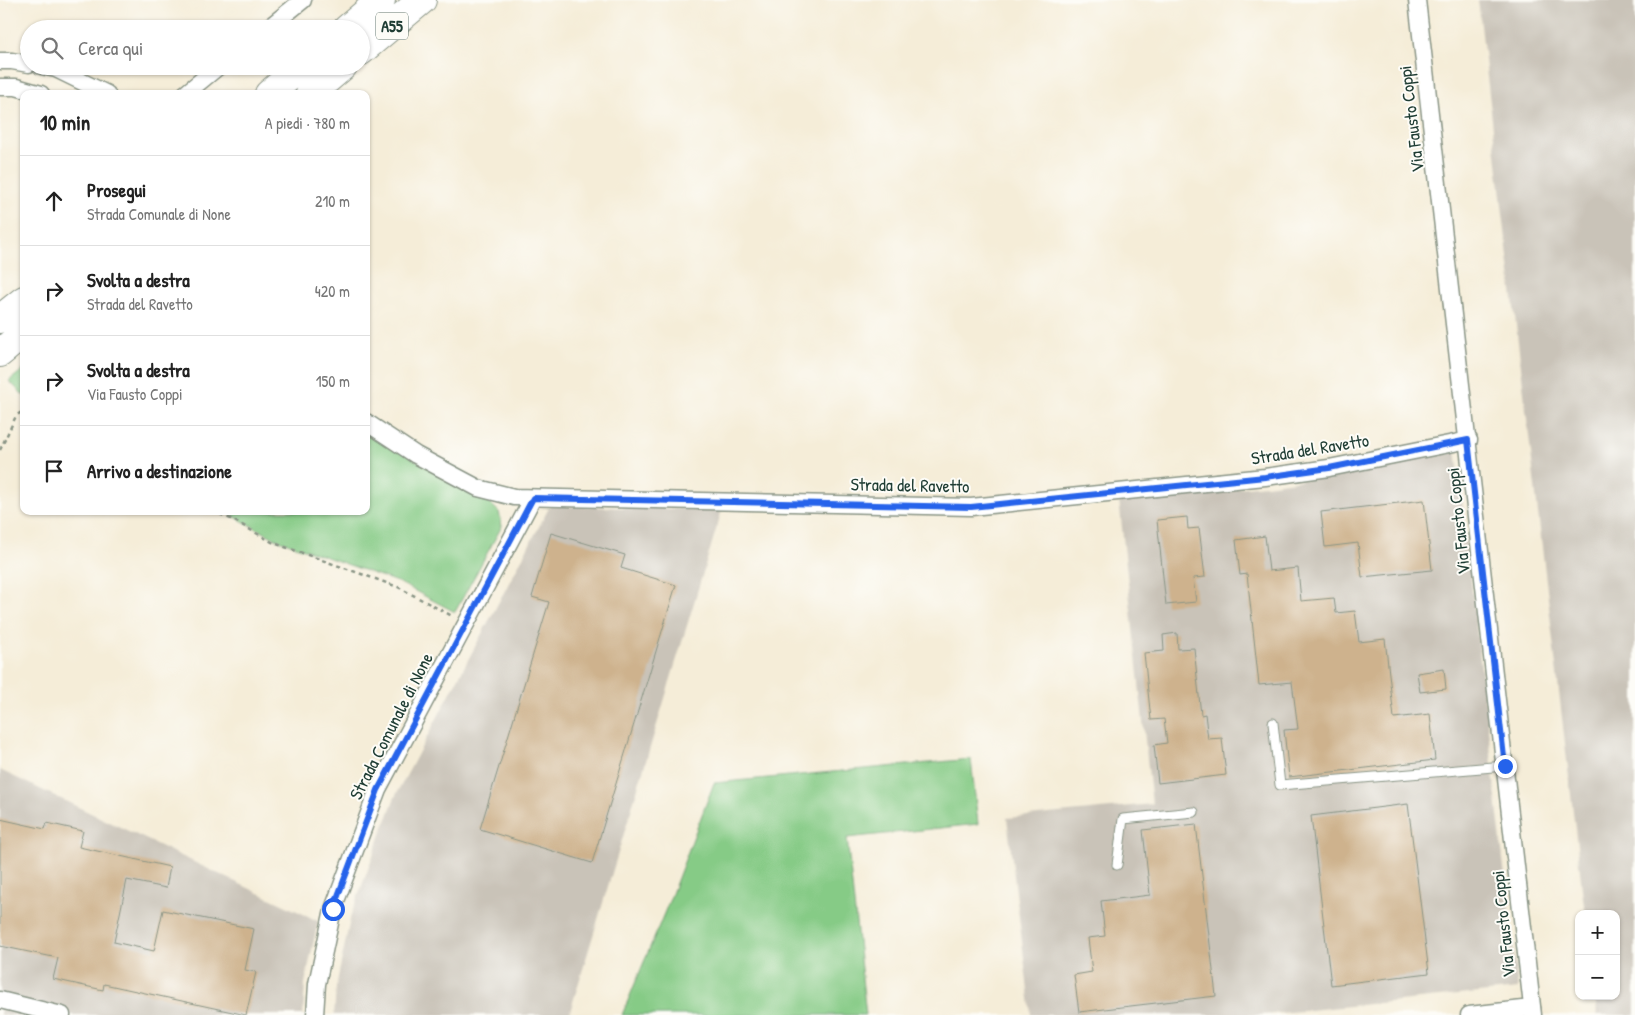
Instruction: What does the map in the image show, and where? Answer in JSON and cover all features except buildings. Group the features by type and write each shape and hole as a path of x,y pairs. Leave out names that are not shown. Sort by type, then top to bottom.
{"highway":[{"name":"A55","path":"358,20 381,0"},
{"name":"A55","path":"370,43 422,0"},
{"path":"274,90 291,75"},
{"path":"315,90 332,75"},
{"path":"0,320 20,303"},
{"path":"0,353 20,336"}],"street":[{"path":"278,20 303,0"},
{"name":"Via Fausto Coppi","path":"1417,0 1533,1012 1469,1015"},
{"path":"0,61 20,62"},
{"path":"68,75 99,90"},
{"path":"190,90 208,75"},
{"path":"0,87 16,87 27,90"},
{"name":"Strada del Ravetto","path":"370,425 416,455 478,488 514,497 971,507 1265,477 1329,468 1468,440"},
{"name":"Strada Comunale di None","path":"315,1015 317,984 333,909 378,790 533,498"},
{"path":"0,1000 62,1015"}],"lane":[{"path":"1272,723 1280,785 1505,766"},
{"path":"1117,865 1123,819 1194,812"}],"path":[{"path":"0,450 16,416 20,413"},
{"path":"222,515 274,543 398,587 466,623"}],"shaded area":[{"path":"1478,0 1635,0 1635,1015 1597,1015 1595,1000 1620,1000 1620,910 1585,910"},
{"path":"1456,450 1518,989 1261,1015 1031,1015 1007,818 1152,804 1119,500 1266,485 1330,476"},
{"path":"550,506 722,510 569,1015 334,1015 336,987 351,915 395,797"},
{"path":"0,770 318,921 305,983 303,1015 0,1015"}],"green space":[{"path":"20,372 20,392 9,381"},
{"path":"370,433 490,503 499,512 502,526 455,612 400,583 276,539 231,515 370,515"},
{"path":"971,759 978,824 847,838 866,1015 622,1015 670,899 714,783"}],"route":[{"path":"333,909 378,790 533,498 971,507 1265,477 1329,468 1468,440 1505,766"}]}
